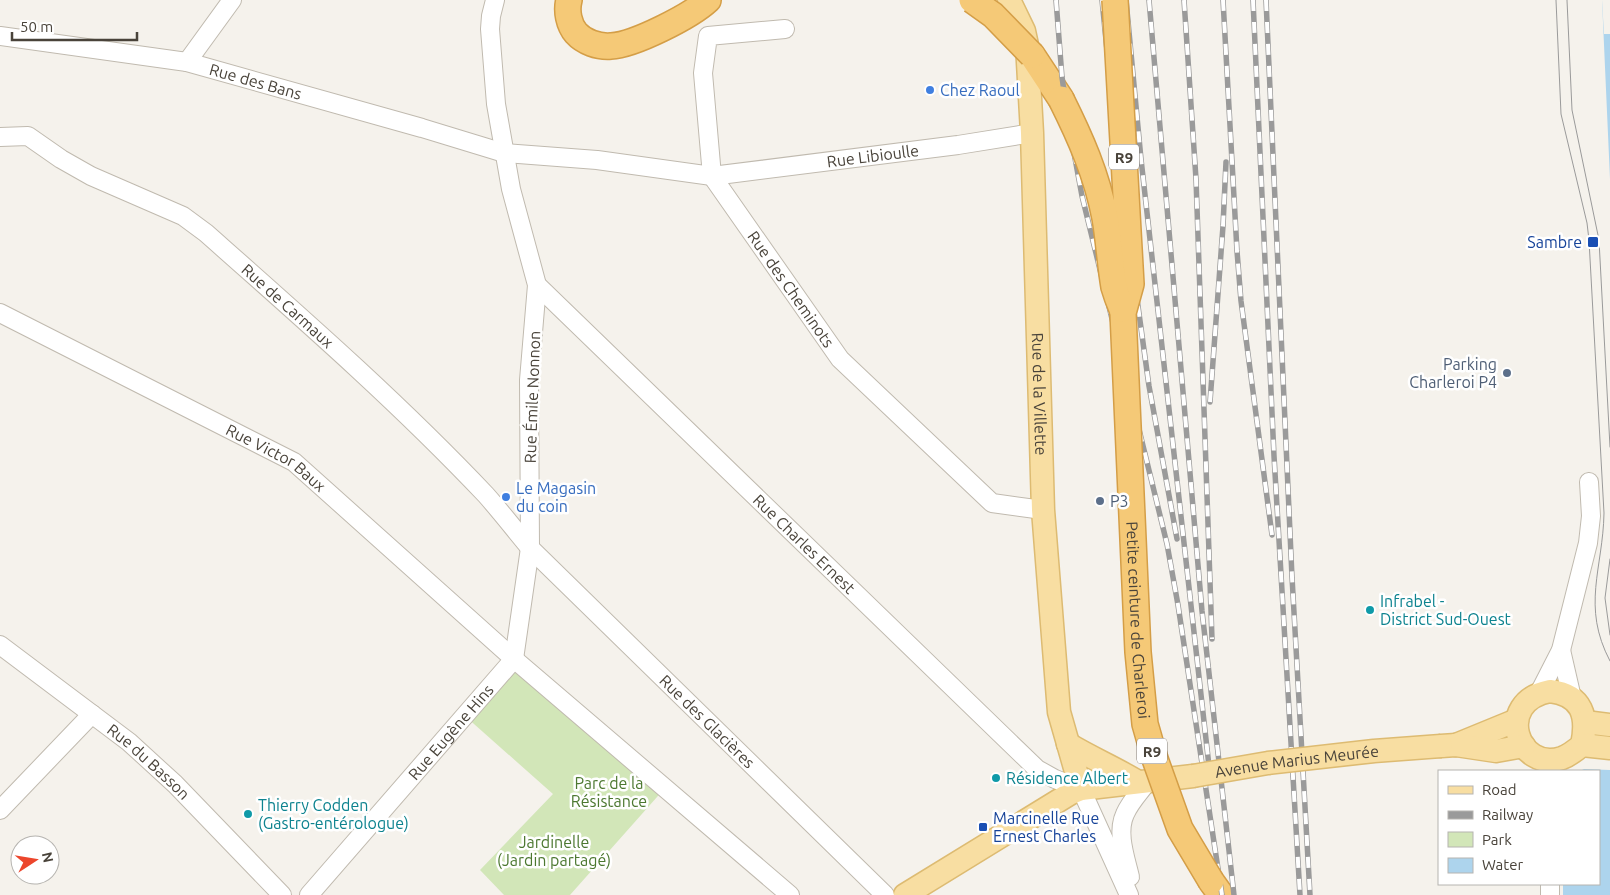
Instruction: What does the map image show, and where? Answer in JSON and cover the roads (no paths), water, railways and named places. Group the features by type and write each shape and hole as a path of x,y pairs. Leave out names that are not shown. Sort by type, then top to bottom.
{"highway":[{"path":"568,0 568,14 574,31 590,43 600,46 611,46 624,44 666,25 708,0"},
{"path":"972,0 993,15 1032,55 1061,99 1078,132 1092,166 1099,191 1105,218 1114,288 1123,313"},
{"name":"Petite ceinture de Charleroi","path":"1115,0 1131,284 1123,313 1136,626 1141,690 1146,724 1163,785 1180,829 1215,890"}],"main road":[{"name":"Rue de la Villette","path":"1009,0 1024,30 1027,45 1032,134 1043,510 1059,712 1081,789"},
{"path":"1610,725 1579,709 1562,692 1550,691 1539,693 1529,699 1521,708 1517,720 1517,731 1524,746 1538,757 1564,757 1610,748"},
{"path":"1564,757 1579,709"},
{"name":"Avenue Marius Meurée","path":"1449,745 1517,720"},
{"path":"1068,744 1084,754 1143,782"},
{"name":"Avenue Marius Meurée","path":"905,895 1063,798 1081,789 1193,776 1268,763 1374,751 1449,745 1496,751 1524,746"}],"street":[{"path":"186,62 232,0"},
{"path":"495,0 490,29 496,104 511,189 537,285"},
{"path":"504,153 597,160 712,176 703,73 708,36 785,29"},
{"name":"Rue des Bans","path":"0,36 186,62 504,153"},
{"name":"Rue Libioulle","path":"712,176 1032,134"},
{"name":"Rue de Carmaux","path":"0,137 28,136 61,159 91,176 183,216 206,233 354,365 487,497 530,548"},
{"name":"Rue des Cheminots","path":"712,176 840,359 992,503 1043,510"},
{"name":"Rue Émile Nonnon","path":"514,659 530,548 529,380 537,285"},
{"name":"Rue Charles Ernest","path":"537,285 1037,768 1055,779 1081,789"},
{"name":"Rue Victor Baux","path":"0,312 294,462 514,659 790,895"},
{"path":"1539,693 1561,650 1588,543 1591,516 1589,482"},
{"name":"Rue des Glacières","path":"530,548 885,895"},
{"name":"Rue du Basson","path":"0,645 129,742 175,784 282,895"},
{"path":"1561,650 1579,709"},
{"name":"Rue Eugène Hins","path":"309,895 514,659"},
{"path":"0,810 92,714"},
{"path":"1134,895 1122,839 1123,820 1143,782"},
{"path":"1081,789 1129,895"}],"water":[{"path":"1602,0 1610,0 1610,179"},
{"path":"1610,611 1610,895 1563,895 1563,885 1600,885 1600,770 1575,770"}],"tram line":[{"path":"1556,0 1561,114 1587,223 1589,240 1604,513 1595,605 1601,641 1610,661"},
{"path":"1567,0 1572,110 1599,240 1610,447"},
{"path":"1610,559 1605,598 1610,635"}],"railway":[{"path":"1056,0 1062,77 1069,126 1082,196 1167,544 1222,895"},
{"path":"1102,0 1118,161 1149,386 1177,539"},
{"path":"1126,0 1141,159 1210,775"},
{"path":"1149,0 1202,611 1234,895"},
{"path":"1184,0 1196,179 1212,639"},
{"path":"1223,0 1241,301 1272,535"},
{"path":"1253,0 1274,456 1300,895"},
{"path":"1266,0 1292,577 1310,895"},
{"path":"1210,402 1226,162"}],"place":[{"name":"Chez Raoul","path":"930,90"},
{"name":"Sambre","path":"1593,242"},
{"name":"Parking Charleroi P4","path":"1507,373"},
{"name":"Le Magasin du coin","path":"506,497"},
{"name":"P3","path":"1100,501"},
{"name":"Infrabel - District Sud-Ouest","path":"1370,610"},
{"name":"Résidence Albert","path":"996,778"},
{"name":"Thierry Codden (Gastro-entérologue)","path":"248,814"},
{"name":"Marcinelle Rue Ernest Charles","path":"983,827"}],"park label":[{"name":"Parc de la Résistance","path":"609,792"},
{"name":"Jardinelle (Jardin partagé)","path":"554,851"}]}
